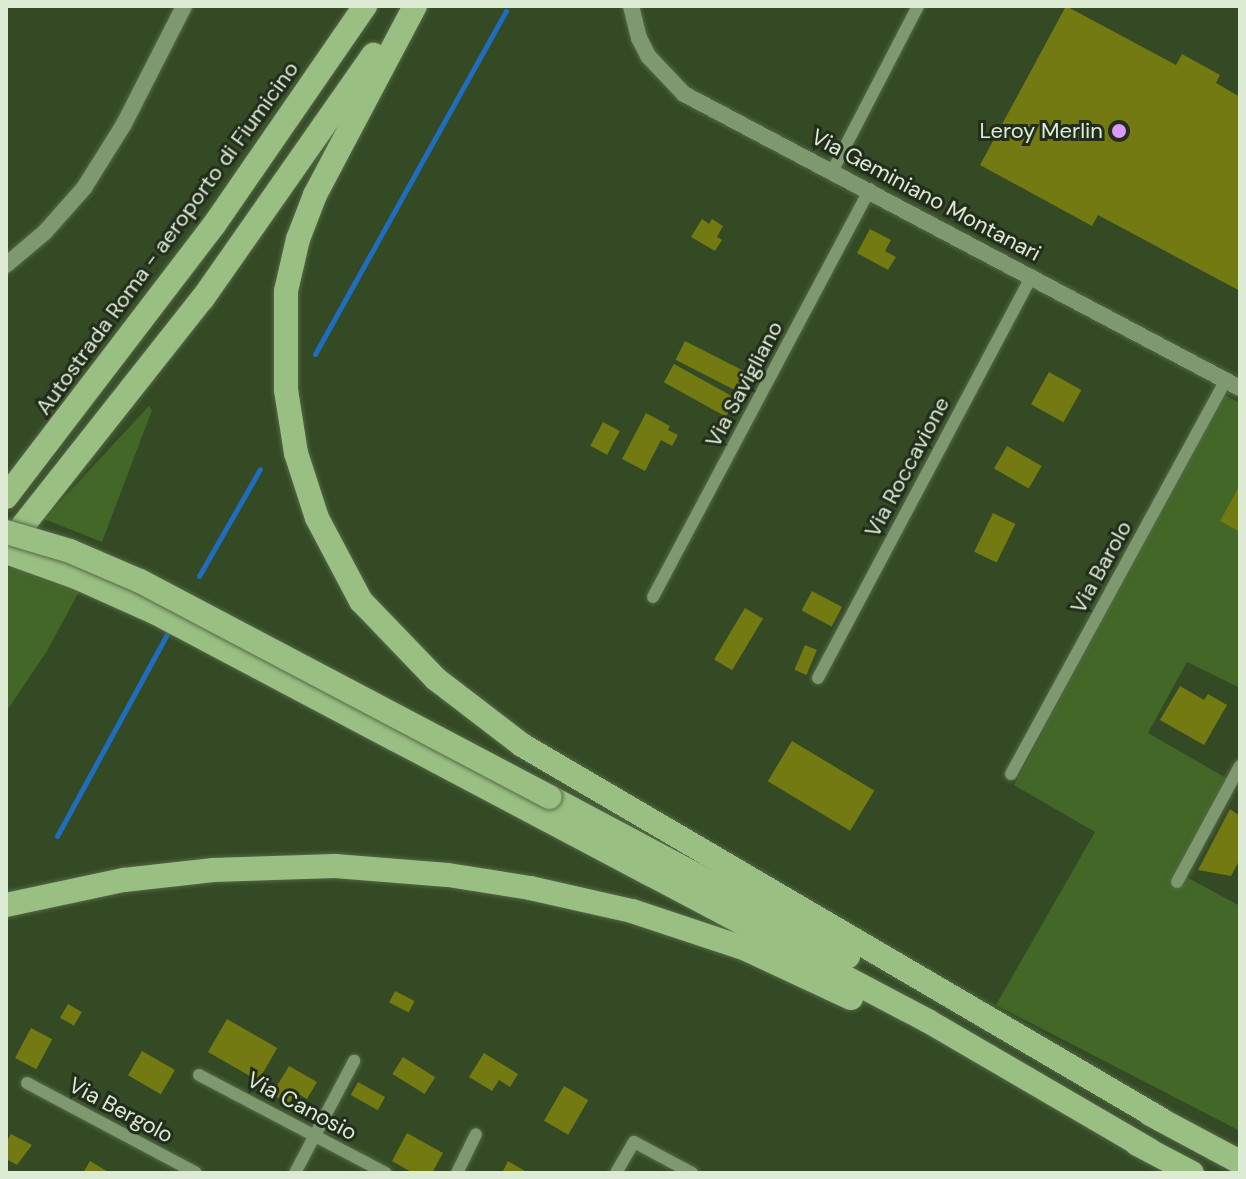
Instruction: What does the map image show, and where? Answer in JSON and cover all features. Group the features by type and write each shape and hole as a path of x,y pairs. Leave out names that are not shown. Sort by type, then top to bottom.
{"highway":[{"name":"Autostrada Roma - aeroporto di Fiumicino","path":"6,497 214,225 365,6"},
{"path":"406,6 203,298 6,550 156,613 545,807 1240,1162"},
{"path":"415,6 319,187 298,239 286,291 286,390 296,453 317,518 361,601 436,679 522,745 1162,1120"},
{"path":"6,532 70,551 140,581 928,1021 1150,1150"},
{"path":"6,905 124,880 258,867 374,868 530,888 632,911 746,949 888,1015 1192,1173"}],"street":[{"path":"6,265 45,232 84,188 124,124 184,6"},
{"name":"Via Geminiano Montanari","path":"631,6 639,38 648,56 684,94 870,189 1233,384"},
{"path":"833,170 918,6"},
{"name":"Via Savigliano","path":"653,597 870,189"},
{"name":"Via Roccavione","path":"818,678 1032,275"},
{"name":"Via Barolo","path":"1011,774 1233,384"},
{"path":"1177,882 1240,766"},
{"path":"295,1173 354,1061"},
{"name":"Via Canosio","path":"199,1075 386,1173"},
{"name":"Via Bergolo","path":"27,1083 196,1173"},
{"path":"457,1173 476,1134"},
{"path":"616,1173 634,1142 692,1173"}],"green space":[{"path":"1223,394 1240,403 1240,688 1187,662 1148,733 1226,778 1177,872 1240,906 1240,1131 996,1005 1095,832 1014,785"},
{"path":"149,406 152,410 102,542 44,519"},
{"path":"12,565 81,588 47,651 6,712 6,572"}],"building":[{"name":"Leroy Merlin","path":"1066,6 1176,65 1182,54 1220,75 1216,83 1240,97 1240,291 1098,215 1092,226 980,165"},
{"path":"702,219 709,224 712,219 723,226 717,237 722,240 715,251 691,237"},
{"path":"870,229 891,240 885,251 896,257 888,270 857,253"},
{"path":"685,341 748,373 739,392 675,360"},
{"path":"674,364 736,398 726,417 664,382"},
{"path":"1049,372 1081,390 1063,422 1031,404"},
{"path":"646,413 670,426 668,430 678,435 672,446 661,440 645,471 622,459"},
{"path":"603,422 620,431 607,455 590,446"},
{"path":"1007,446 1042,466 1029,489 994,469"},
{"path":"1240,485 1240,532 1220,521"},
{"path":"993,513 1015,524 997,563 974,552"},
{"path":"812,591 842,607 832,626 802,610"},
{"path":"745,608 763,619 732,670 714,659"},
{"path":"805,645 817,650 806,675 794,670"},
{"path":"1180,686 1204,700 1208,694 1227,705 1204,745 1160,720"},
{"path":"792,741 874,790 850,831 768,781"},
{"path":"1230,809 1240,816 1240,859 1231,876 1198,870"},
{"path":"395,991 415,1001 409,1013 389,1003"},
{"path":"68,1004 82,1012 74,1026 60,1018"},
{"path":"227,1019 277,1048 258,1081 208,1052"},
{"path":"31,1028 52,1039 36,1069 15,1058"},
{"path":"142,1051 175,1070 161,1094 128,1075"},
{"path":"484,1053 518,1074 510,1087 499,1080 492,1091 469,1077"},
{"path":"403,1057 435,1077 425,1094 392,1074"},
{"path":"289,1066 317,1082 307,1099 297,1093 290,1105 272,1094"},
{"path":"358,1082 385,1097 378,1110 351,1095"},
{"path":"564,1086 588,1100 568,1135 544,1121"},
{"path":"407,1133 443,1153 432,1173 413,1173 392,1161"},
{"path":"11,1134 32,1145 17,1165 6,1159 6,1143"},
{"path":"90,1161 110,1173 83,1173"},
{"path":"508,1161 525,1171 524,1173 502,1173"}],"waterway":[{"path":"315,354 506,11"},
{"path":"199,576 260,469"},
{"path":"57,836 167,634"}],"place":[{"name":"Leroy Merlin","path":"1119,131"}]}
